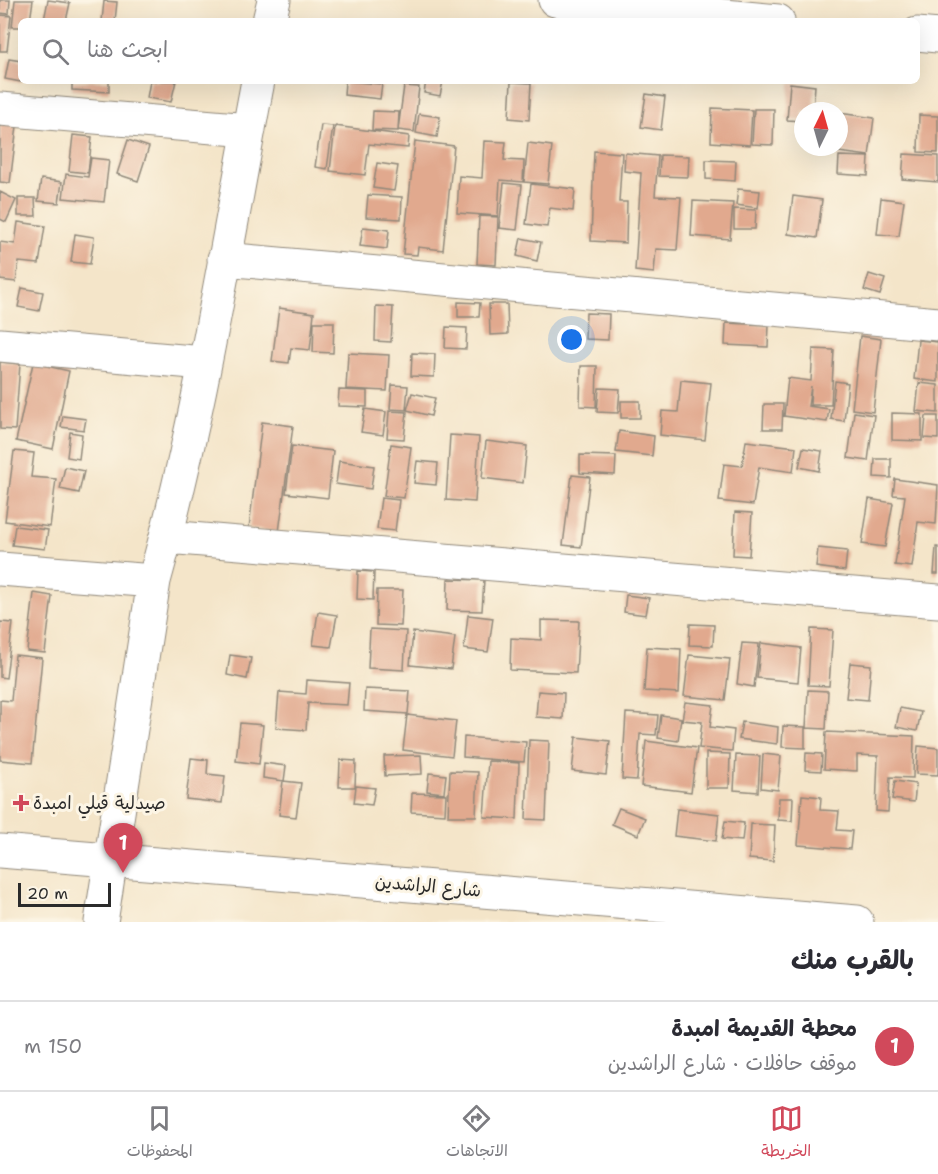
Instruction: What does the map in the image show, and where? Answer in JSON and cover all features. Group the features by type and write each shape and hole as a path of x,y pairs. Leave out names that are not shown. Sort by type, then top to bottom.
{"street":[{"path":"271,18 274,0"},
{"path":"555,0 745,18"},
{"path":"920,34 938,36"},
{"path":"101,922 154,580 166,537 204,363 257,84"},
{"path":"0,109 249,130"},
{"path":"224,259 938,324"},
{"path":"0,345 204,363"},
{"path":"166,537 938,601"},
{"path":"0,569 154,580"},
{"name":"شارع الراشدين","path":"0,851 754,917 857,922"}],"building":[{"path":"0,0 10,0 9,14 0,13"},
{"path":"15,0 33,0 30,18 18,18 18,27 12,27"},
{"path":"48,0 70,3 67,18 44,18"},
{"path":"104,1 117,2 115,18 102,18"},
{"path":"0,15 11,16 7,51 0,51"},
{"path":"9,59 18,60 18,81 5,79"},
{"path":"72,84 109,84 109,92 72,90"},
{"path":"149,84 175,84 171,102 147,98"},
{"path":"345,84 382,84 380,99 344,95"},
{"path":"426,84 442,84 440,96 424,93"},
{"path":"511,84 531,84 529,120 509,118"},
{"path":"790,84 815,86 814,102 794,102 794,120 787,120"},
{"path":"404,86 419,87 414,132 398,130"},
{"path":"646,94 665,97 661,130 641,127"},
{"path":"712,108 752,110 750,145 711,142"},
{"path":"754,109 774,109 773,145 752,144"},
{"path":"373,111 399,112 398,131 372,130"},
{"path":"419,114 440,117 437,137 416,133"},
{"path":"848,114 874,118 869,156 848,153"},
{"path":"919,115 938,116 938,153 918,152"},
{"path":"0,123 17,126 10,183 0,182"},
{"path":"321,125 333,126 327,169 315,167"},
{"path":"335,126 409,136 408,148 369,144 365,175 330,171"},
{"path":"73,135 92,137 88,173 69,171"},
{"path":"128,140 149,147 138,181 117,174"},
{"path":"415,141 454,146 443,250 418,247 417,255 403,254"},
{"path":"484,141 506,142 504,160 524,161 523,182 500,180 498,216 457,213 459,176 482,178"},
{"path":"528,143 552,146 548,184 524,182"},
{"path":"594,151 622,153 619,202 627,202 626,243 591,241"},
{"path":"625,153 658,156 655,196 681,197 677,250 656,249 654,273 635,271 641,173 624,171"},
{"path":"904,154 938,156 938,182 902,179"},
{"path":"660,155 689,156 688,177 659,176"},
{"path":"839,156 869,157 868,176 838,174"},
{"path":"91,158 109,160 104,202 63,198 66,174 88,177"},
{"path":"706,160 736,161 735,181 706,179"},
{"path":"377,163 398,166 394,191 373,188"},
{"path":"41,179 62,182 59,203 38,201"},
{"path":"504,183 522,185 517,230 499,228"},
{"path":"531,184 575,189 573,211 550,208 547,227 526,224"},
{"path":"738,189 760,191 758,208 736,205"},
{"path":"0,192 16,200 6,222 0,219"},
{"path":"368,195 402,197 401,219 366,217"},
{"path":"793,196 822,200 817,238 788,234"},
{"path":"18,198 35,198 36,216 18,216"},
{"path":"881,198 904,201 899,236 877,234"},
{"path":"693,201 733,203 730,239 691,236"},
{"path":"734,209 756,210 755,229 734,229"},
{"path":"479,216 498,217 496,265 477,264"},
{"path":"18,222 45,226 39,264 19,262 16,282 0,280 0,242 15,244"},
{"path":"363,227 389,230 387,249 360,246"},
{"path":"75,234 94,237 90,264 71,262"},
{"path":"521,238 541,242 537,261 517,256"},
{"path":"869,274 885,279 880,295 864,290"},
{"path":"22,288 43,292 39,311 18,307"},
{"path":"458,302 480,303 479,317 458,317"},
{"path":"489,304 507,304 508,334 490,335"},
{"path":"376,306 393,307 391,342 375,341"},
{"path":"279,308 314,313 310,350 291,348 289,363 272,361"},
{"path":"586,313 609,314 608,340 585,339"},
{"path":"314,322 334,322 333,353 313,352"},
{"path":"726,323 769,325 768,347 725,345"},
{"path":"446,327 467,328 466,349 445,348"},
{"path":"860,336 881,339 873,412 852,409"},
{"path":"918,340 938,342 938,382 914,379"},
{"path":"813,349 834,350 831,405 810,405 811,386 808,406 829,409 827,422 784,416 788,378 811,381"},
{"path":"348,353 389,355 387,391 346,389"},
{"path":"412,353 435,354 434,377 411,376"},
{"path":"0,362 20,364 15,430 0,429"},
{"path":"33,363 69,371 53,449 16,441"},
{"path":"581,366 597,366 596,407 580,406"},
{"path":"681,380 711,383 705,440 660,435 662,411 678,412"},
{"path":"835,381 848,383 844,421 831,419"},
{"path":"919,383 938,385 938,413 916,411"},
{"path":"392,385 408,386 406,410 390,409"},
{"path":"599,388 620,389 618,413 597,412"},
{"path":"339,390 367,391 367,407 338,406"},
{"path":"412,393 435,398 431,416 407,410"},
{"path":"621,401 640,401 640,418 621,418"},
{"path":"764,404 783,404 782,429 763,429"},
{"path":"365,409 386,412 383,435 361,432"},
{"path":"389,411 407,412 404,439 387,438"},
{"path":"854,412 874,415 868,461 848,458"},
{"path":"892,413 922,414 922,441 892,440"},
{"path":"63,416 86,419 84,430 61,427"},
{"path":"926,416 938,416 938,439 924,438"},
{"path":"262,422 293,426 279,532 249,528"},
{"path":"619,431 654,436 652,456 616,452"},
{"path":"70,432 82,434 79,459 67,457"},
{"path":"450,435 479,437 475,502 446,500"},
{"path":"486,441 527,446 523,483 482,478"},
{"path":"746,441 796,447 793,472 759,467 753,505 719,501 724,464 742,466"},
{"path":"391,444 411,447 404,498 384,496"},
{"path":"292,446 333,451 328,498 286,493"},
{"path":"803,448 822,451 819,471 799,467"},
{"path":"14,451 34,453 31,477 56,479 50,527 5,521"},
{"path":"580,455 616,456 615,475 580,473"},
{"path":"875,459 891,459 891,478 874,477"},
{"path":"339,461 374,466 371,489 336,484"},
{"path":"417,461 438,463 436,485 414,483"},
{"path":"65,467 84,471 79,493 60,489"},
{"path":"572,475 590,477 581,547 563,545"},
{"path":"895,479 938,485 936,524 918,522 912,567 895,565 905,496 893,495"},
{"path":"381,498 399,500 395,531 377,529"},
{"path":"869,499 893,503 885,547 862,544"},
{"path":"735,512 752,513 749,556 733,555"},
{"path":"15,526 48,530 45,549 12,545"},
{"path":"936,547 938,547 938,574 934,574"},
{"path":"818,548 847,551 845,571 816,567"},
{"path":"358,571 374,572 373,600 357,599"},
{"path":"448,579 484,580 482,611 447,610"},
{"path":"377,590 403,590 401,626 376,625"},
{"path":"34,593 52,596 45,653 27,651"},
{"path":"626,595 649,598 646,615 624,612"},
{"path":"318,612 337,615 331,647 313,645"},
{"path":"468,615 493,618 488,652 464,649"},
{"path":"541,620 579,621 576,673 510,670 511,638 541,640"},
{"path":"0,622 13,623 6,678 0,677"},
{"path":"690,624 714,625 713,646 689,645"},
{"path":"370,629 406,631 404,670 368,668"},
{"path":"811,629 833,630 829,686 808,685"},
{"path":"413,632 455,637 451,669 410,665"},
{"path":"742,643 759,644 754,687 737,684"},
{"path":"761,643 801,648 798,682 757,678"},
{"path":"647,647 681,649 679,693 644,691"},
{"path":"15,655 42,658 32,763 0,760 0,700 11,701"},
{"path":"230,655 251,658 247,679 227,675"},
{"path":"689,655 730,659 725,700 684,696"},
{"path":"850,663 871,665 868,700 846,698"},
{"path":"307,680 349,683 347,705 308,703 306,730 276,728 279,692 306,694"},
{"path":"365,689 410,691 408,714 364,711"},
{"path":"808,690 828,691 826,729 806,728"},
{"path":"538,691 564,693 563,719 536,717"},
{"path":"685,702 713,705 710,727 734,730 732,751 699,748 702,722 682,720"},
{"path":"900,708 921,712 917,731 896,727"},
{"path":"626,713 658,715 656,735 640,734 637,780 622,779"},
{"path":"407,715 456,721 452,756 403,750"},
{"path":"661,715 681,718 678,741 658,738"},
{"path":"742,722 778,727 777,744 739,739"},
{"path":"240,723 263,725 259,764 236,761"},
{"path":"783,726 805,727 805,748 782,747"},
{"path":"826,732 914,736 913,778 890,777 888,812 876,811 878,756 857,755 857,771 824,769"},
{"path":"464,737 526,742 524,762 463,757"},
{"path":"576,737 610,741 606,775 572,771"},
{"path":"529,740 549,741 546,820 526,819"},
{"path":"646,741 697,748 691,792 641,786"},
{"path":"918,746 938,748 938,775 916,774"},
{"path":"706,753 730,754 729,788 706,788"},
{"path":"806,753 822,754 821,771 805,770"},
{"path":"763,754 781,756 778,790 761,788"},
{"path":"421,755 422,774 385,776 384,756"},
{"path":"736,755 760,756 758,792 734,790"},
{"path":"191,758 208,760 207,774 225,776 222,803 186,799"},
{"path":"340,760 356,761 355,787 339,787"},
{"path":"488,761 519,763 517,819 484,817"},
{"path":"264,763 286,766 284,781 263,778"},
{"path":"450,771 478,772 476,816 448,816"},
{"path":"429,773 446,775 444,793 427,791"},
{"path":"283,781 301,783 296,817 279,815"},
{"path":"895,781 916,784 914,802 892,799"},
{"path":"356,786 375,788 372,805 354,803"},
{"path":"412,793 446,794 445,814 411,812"},
{"path":"802,795 821,797 820,810 839,811 837,830 852,831 850,849 798,845"},
{"path":"779,798 793,798 792,821 778,820"},
{"path":"619,808 645,818 638,835 612,824"},
{"path":"677,809 719,814 716,841 674,836"},
{"path":"725,821 744,823 742,841 722,839"},
{"path":"751,824 775,825 773,861 749,859"}],"place":[{"name":"صيدلية قيلي امبدة","path":"21,803"},
{"name":"محطة القديمة امبدة","path":"123,873"}]}
